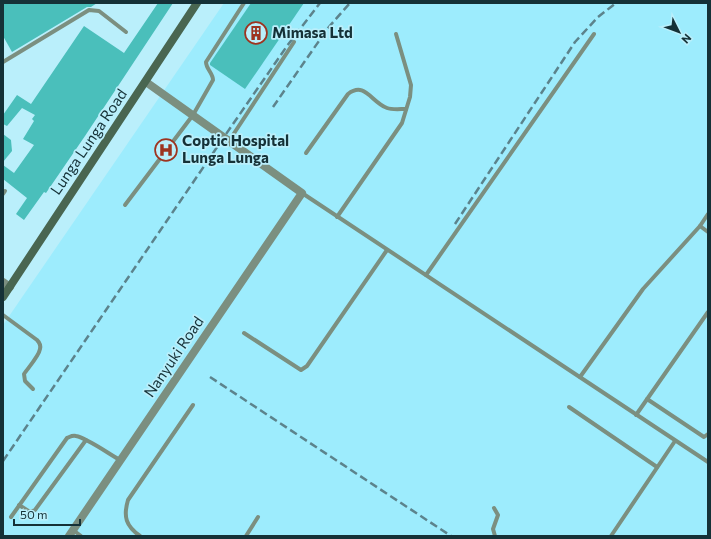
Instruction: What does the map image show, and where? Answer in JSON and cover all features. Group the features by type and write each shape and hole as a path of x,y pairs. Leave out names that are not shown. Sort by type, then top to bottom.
{"main road":[{"name":"Lunga Lunga Road","path":"3,297 6,284 146,82 197,3"}],"street":[{"path":"146,82 302,194"},
{"name":"Nanyuki Road","path":"70,533 302,194"}],"lane":[{"path":"125,205 193,115 213,80 213,76 206,66 206,62 244,3"},
{"path":"3,62 89,10 99,11 126,32"},
{"path":"337,217 402,123 410,97 411,85 396,34"},
{"path":"426,275 594,34"},
{"path":"230,141 294,42"},
{"path":"306,152 348,94 354,89 361,89 388,109 406,109"},
{"path":"302,194 708,462"},
{"path":"580,377 643,289 700,226 708,214"},
{"path":"700,226 708,232"},
{"path":"244,333 301,370 308,366 387,250"},
{"path":"636,415 708,312"},
{"path":"3,315 37,340 40,344 41,348 24,374 25,381 33,389"},
{"path":"647,399 704,437 708,434"},
{"path":"140,536 133,531 127,522 126,509 128,500 193,405"},
{"path":"570,407 658,467"},
{"path":"11,517 67,438 76,436 86,440 120,460"},
{"path":"19,505 30,512 35,510 86,440"},
{"path":"611,536 675,441"},
{"path":"494,508 498,515 493,529 495,536"},
{"path":"246,536 258,517"},
{"path":"70,533 81,536"}],"shaded area":[{"path":"224,3 708,3 708,536 3,536 3,325"}],"building":[{"path":"3,3 97,3 91,7 87,7 12,52 3,36"},
{"path":"158,3 173,3 46,193 44,192 24,220 16,214 27,198 3,179 3,165 14,173 34,145 23,139 34,121 32,119 35,115 22,108 7,126 3,124 3,115 17,95 31,104 84,26 124,53"},
{"name":"Mimasa Ltd","path":"251,3 304,3 245,89 210,65 210,63"},
{"path":"3,134 11,140 12,151 3,162"}],"railway":[{"path":"3,461 224,137 287,46 320,3"},
{"path":"273,107 328,28 350,3"},
{"path":"455,224 575,42 598,17 616,3"},
{"path":"210,377 451,536"}],"place":[{"name":"Mimasa Ltd","path":"256,33"},
{"name":"Coptic Hospital Lunga Lunga","path":"166,150"}]}
